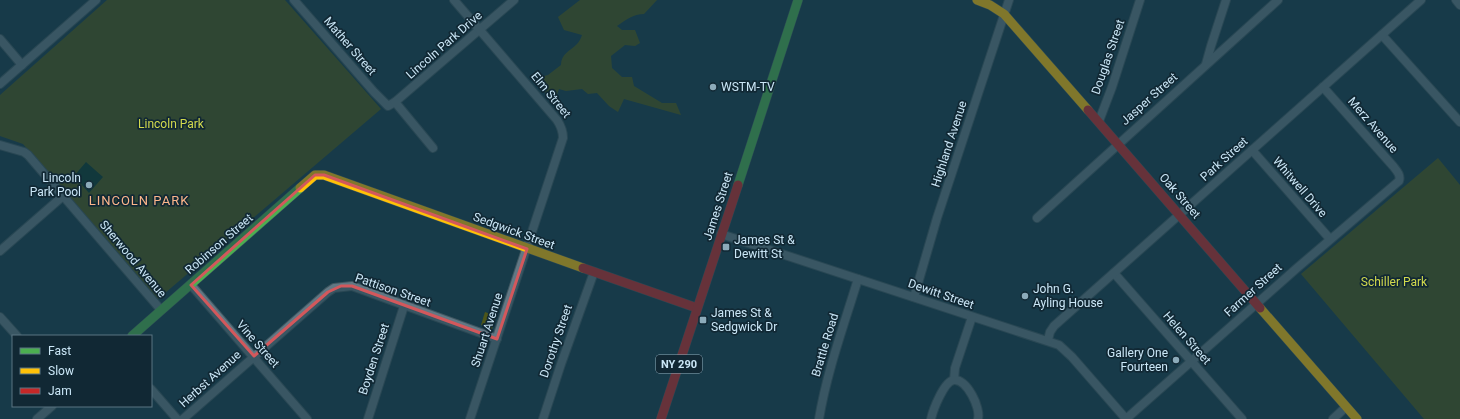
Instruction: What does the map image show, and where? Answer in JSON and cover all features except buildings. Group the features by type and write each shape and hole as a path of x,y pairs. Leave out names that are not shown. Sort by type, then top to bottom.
{"street":[{"path":"0,84 95,0"},
{"name":"Mather Street","path":"294,0 374,92 392,104 433,148"},
{"name":"Elm Street","path":"454,0 558,120 563,133 563,138 527,249"},
{"name":"Lincoln Park Drive","path":"392,104 514,0"},
{"name":"James Street","path":"661,419 798,0"},
{"name":"Oak Street","path":"977,0 990,5 1004,14 1099,121 1357,419"},
{"name":"Highland Avenue","path":"914,297 937,218 1009,0"},
{"name":"Douglas Street","path":"1099,121 1112,87 1140,0"},
{"path":"1206,64 1226,0"},
{"name":"Jasper Street","path":"1037,218 1278,0"},
{"name":"Park Street","path":"1048,340 1050,332 1054,326 1421,0"},
{"path":"1456,0 1460,5"},
{"path":"1382,35 1460,121"},
{"path":"0,39 22,65"},
{"name":"Merz Avenue","path":"1323,87 1393,166 1399,174 1399,182"},
{"name":"Sherwood Avenue","path":"0,145 24,152 28,155 161,310"},
{"name":"Whitwell Drive","path":"1252,150 1330,239"},
{"name":"Robinson Street","path":"133,335 315,175 324,175"},
{"name":"Sedgwick Street","path":"324,175 527,249 697,308"},
{"name":"Farmer Street","path":"1126,419 1330,239 1399,182"},
{"path":"0,251 63,196"},
{"name":"Dewitt Street","path":"721,234 1026,335 1048,340 1059,345 1072,357 1126,419"},
{"name":"Shuart Avenue","path":"470,419 527,249"},
{"name":"Dorothy Street","path":"543,419 594,272"},
{"name":"Helen Street","path":"1114,273 1242,419"},
{"name":"Brattle Road","path":"819,419 828,375 858,279"},
{"name":"Vine Street","path":"191,285 307,419"},
{"name":"Pattison Street","path":"254,356 328,292 334,288 352,286 497,339"},
{"name":"Boyden Street","path":"368,419 404,306"},
{"path":"0,317 16,335"},
{"path":"954,380 955,368 972,317"},
{"name":"Herbst Avenue","path":"183,419 254,356"},
{"path":"931,419 933,411 944,389 949,382 954,380 960,382 966,387 974,399 978,407 978,419"},
{"path":"152,390 177,419"},
{"path":"37,419 51,407"},
{"path":"1333,419 1346,407"}],"highlighted area":[{"path":"315,175 324,175 527,249 497,339 352,286 341,286 328,292 254,356 191,285"}],"green space":[{"name":"Lincoln Park","path":"107,0 285,0 381,109 158,299 23,144 0,136 0,95"},
{"path":"580,0 657,0 644,14 633,16 617,26 622,30 635,30 640,43 635,46 625,45 611,56 612,68 622,77 632,77 634,86 662,103 676,103 681,115 624,99 618,112 609,106 597,93 588,94 582,89 566,91 559,89 556,97 544,92 534,79 548,75 561,65 564,55 577,44 582,36 564,30 558,17"},
{"name":"Schiller Park","path":"1438,158 1460,185 1460,419 1424,419 1301,274"},
{"path":"485,312 496,316 492,329 481,325"}],"shaded area":[{"name":"Lincoln Park Pool","path":"86,162 103,177 89,193 74,176"}],"traffic: fast":[{"path":"738,185 798,0"},
{"path":"133,335 300,188"}],"traffic: slow":[{"path":"977,0 990,5 1004,14 1088,110"},
{"path":"300,188 315,175 324,175 583,268"},
{"path":"1260,308 1357,419"}],"traffic: jam":[{"path":"1088,110 1260,308"},
{"path":"661,419 738,185"},
{"path":"583,268 697,308"}],"place":[{"name":"WSTM-TV","path":"713,87"},
{"name":"Lincoln Park Pool","path":"89,185"},
{"name":"James St & Dewitt St","path":"726,247"},
{"name":"John G. Ayling House","path":"1025,296"},
{"name":"James St & Sedgwick Dr","path":"703,320"},
{"name":"Gallery One Fourteen","path":"1176,360"}],"district":[{"name":"LINCOLN PARK","path":"139,200"}]}
